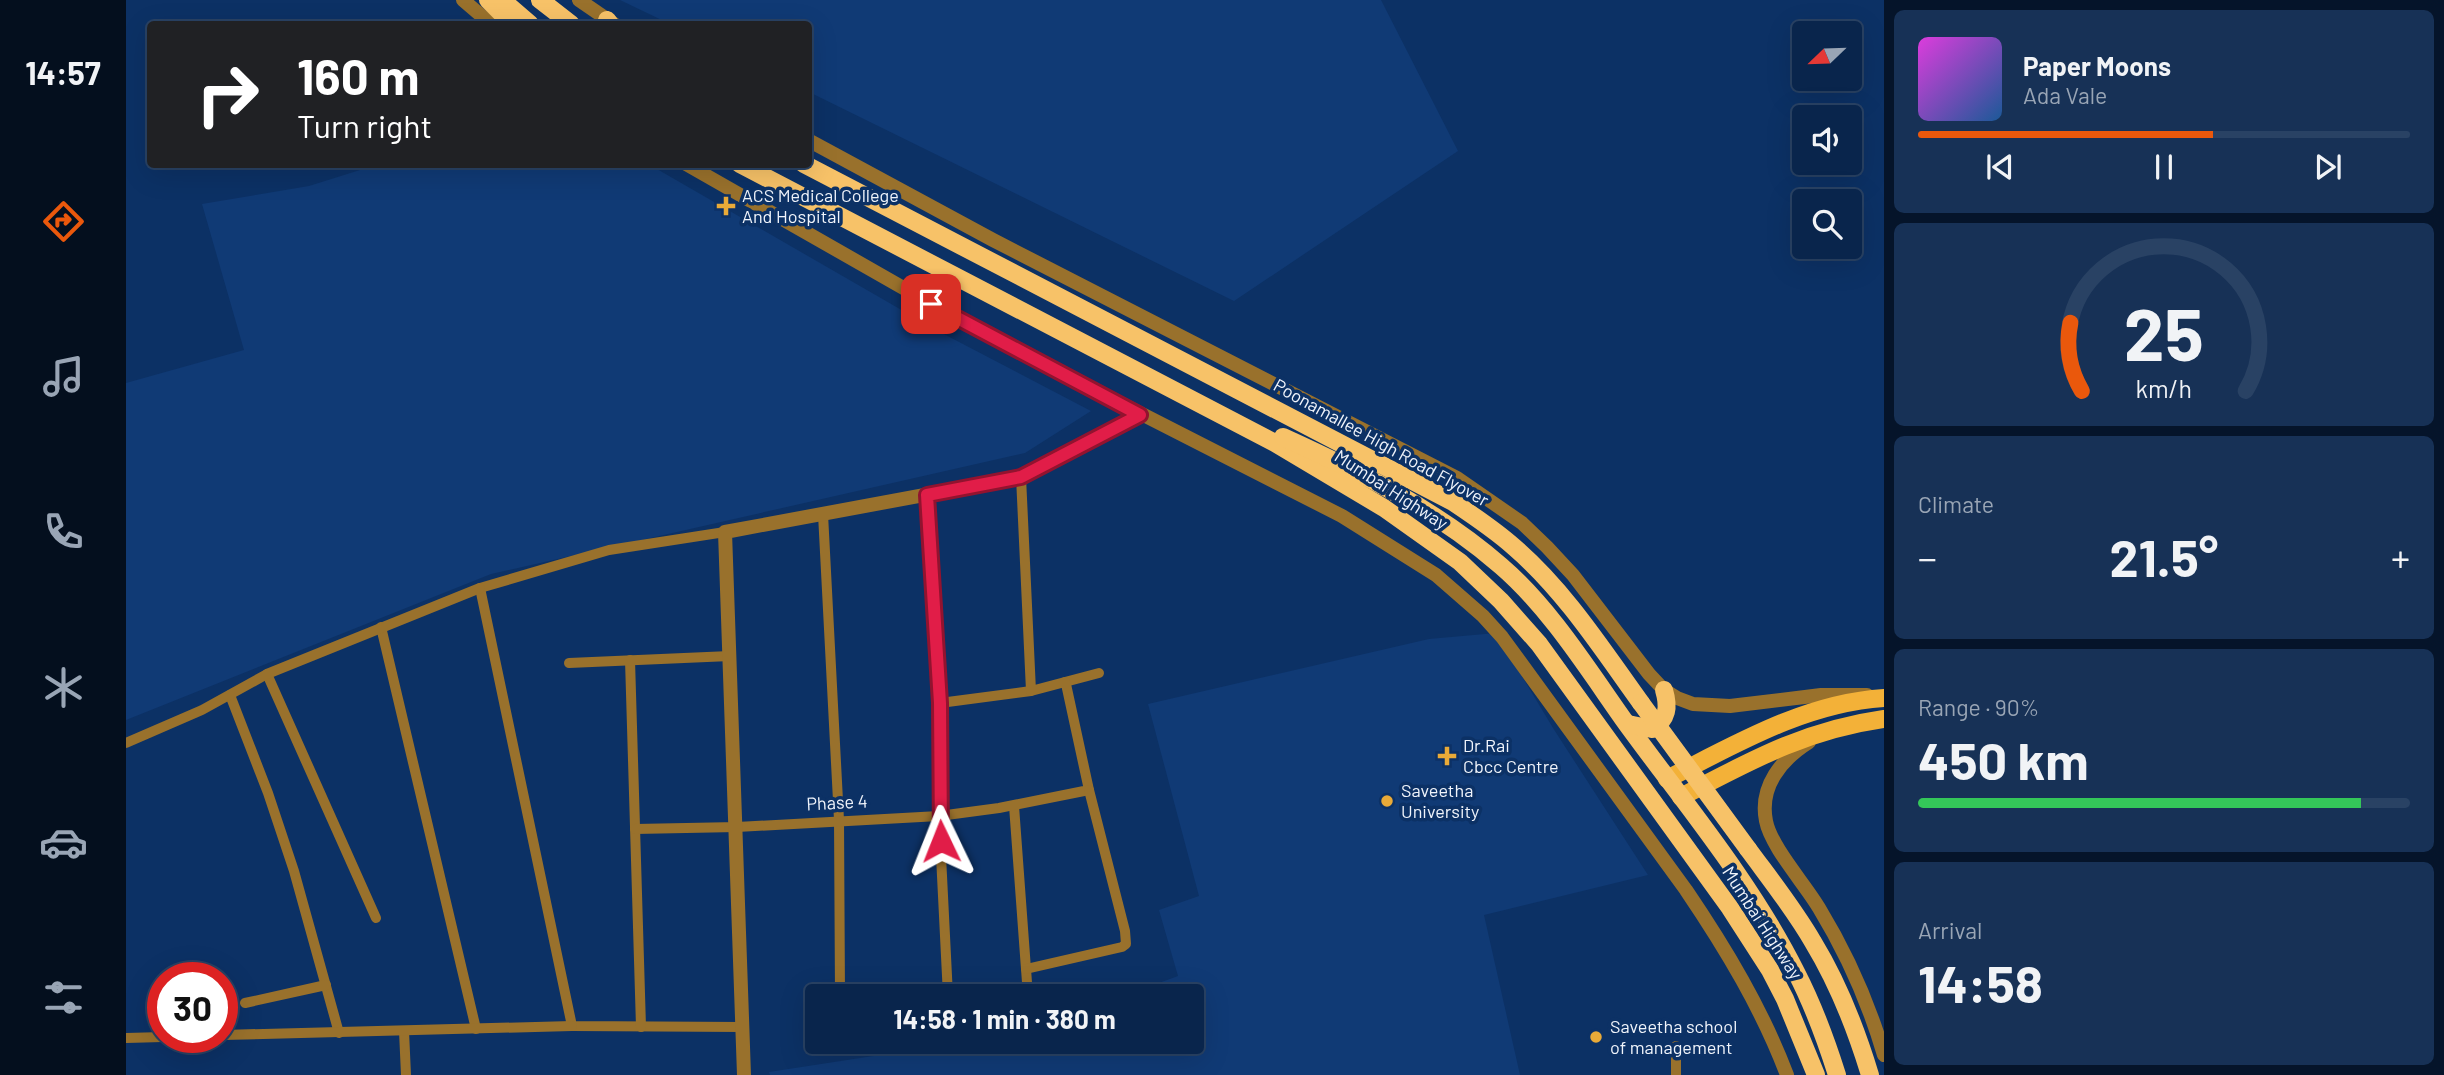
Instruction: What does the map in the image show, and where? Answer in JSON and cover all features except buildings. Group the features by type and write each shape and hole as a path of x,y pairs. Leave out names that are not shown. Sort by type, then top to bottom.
{"highway":[{"path":"488,0 509,21"},
{"path":"502,0 526,21"},
{"path":"540,0 567,21"},
{"name":"Mumbai Highway","path":"748,168 1275,443 1384,508 1461,562 1501,601 1539,644 1731,908 1785,999 1815,1075"},
{"name":"Poonamallee High Road Flyover","path":"812,168 1453,502 1487,524 1515,547 1569,604 1812,939 1831,974 1860,1042 1870,1075"},
{"path":"1199,404 1271,431 1360,473 1437,517 1504,568 1531,597 1628,724 1742,882 1778,937 1812,1007 1836,1075"},
{"path":"1628,724 1653,729 1662,723 1667,713 1664,690"}],"main road":[{"path":"1667,779 1793,718 1833,705 1884,697"},
{"path":"1681,797 1788,743 1846,725 1884,719"}],"street":[{"path":"463,0 488,21"},
{"path":"579,0 607,21"},
{"path":"812,142 993,240 1457,478 1521,523 1547,547 1573,575 1664,690 1677,698 1693,704 1730,706 1821,695 1884,697"},
{"path":"693,168 977,330 1320,504 1374,534 1436,575 1483,616 1520,660 1707,921 1761,1012 1787,1075"},
{"path":"126,743 202,710 267,674 480,588 609,550 725,532 1021,477 1140,415"},
{"path":"1021,477 1031,691"},
{"path":"927,495 940,703 939,816 946,984"},
{"path":"824,514 839,820 840,984"},
{"path":"725,532 744,1075"},
{"path":"480,588 572,1026"},
{"path":"381,627 477,1029"},
{"path":"569,663 730,656"},
{"path":"630,660 641,1027"},
{"path":"940,703 1031,691 1099,673"},
{"path":"267,674 376,918"},
{"path":"1026,968 1126,944 1065,681"},
{"path":"230,695 268,793 294,872 339,1033"},
{"path":"1846,725 1800,748 1779,768 1772,778 1767,795 1766,821 1777,845 1837,939 1868,1008 1884,1055"},
{"name":"Phase 4","path":"635,829 737,827 939,816 1014,806 1089,790"},
{"path":"1014,806 1027,984"},
{"path":"245,1003 326,985"},
{"path":"238,1035 572,1026 742,1027"},
{"path":"404,1031 406,1075"},
{"path":"126,1038 147,1037"},
{"path":"1676,1046 1676,1075"}],"shaded area":[{"path":"620,0 1381,0 1458,151 1234,301 812,93 812,21 664,21"},
{"name":"ACS Medical College And Hospital","path":"366,168 655,168 938,331 1091,411 1025,453 491,574 126,720 126,383 244,350 202,204 309,186"},
{"name":"Saveetha University","path":"1496,633 1553,728 1648,875 1484,915 1520,1075 770,1075 769,1072 886,1054 1204,1054 1204,984 1156,984 1178,976 1159,910 1199,896 1148,704 1429,639"}],"place":[{"name":"ACS Medical College And Hospital","path":"726,206"},
{"name":"Dr.Rai Cbcc Centre","path":"1447,756"},
{"name":"Saveetha University","path":"1387,801"},
{"name":"Saveetha school of management","path":"1596,1037"}],"route":[{"path":"931,304 1140,415 1021,477 927,495 940,703 941,841"}]}
